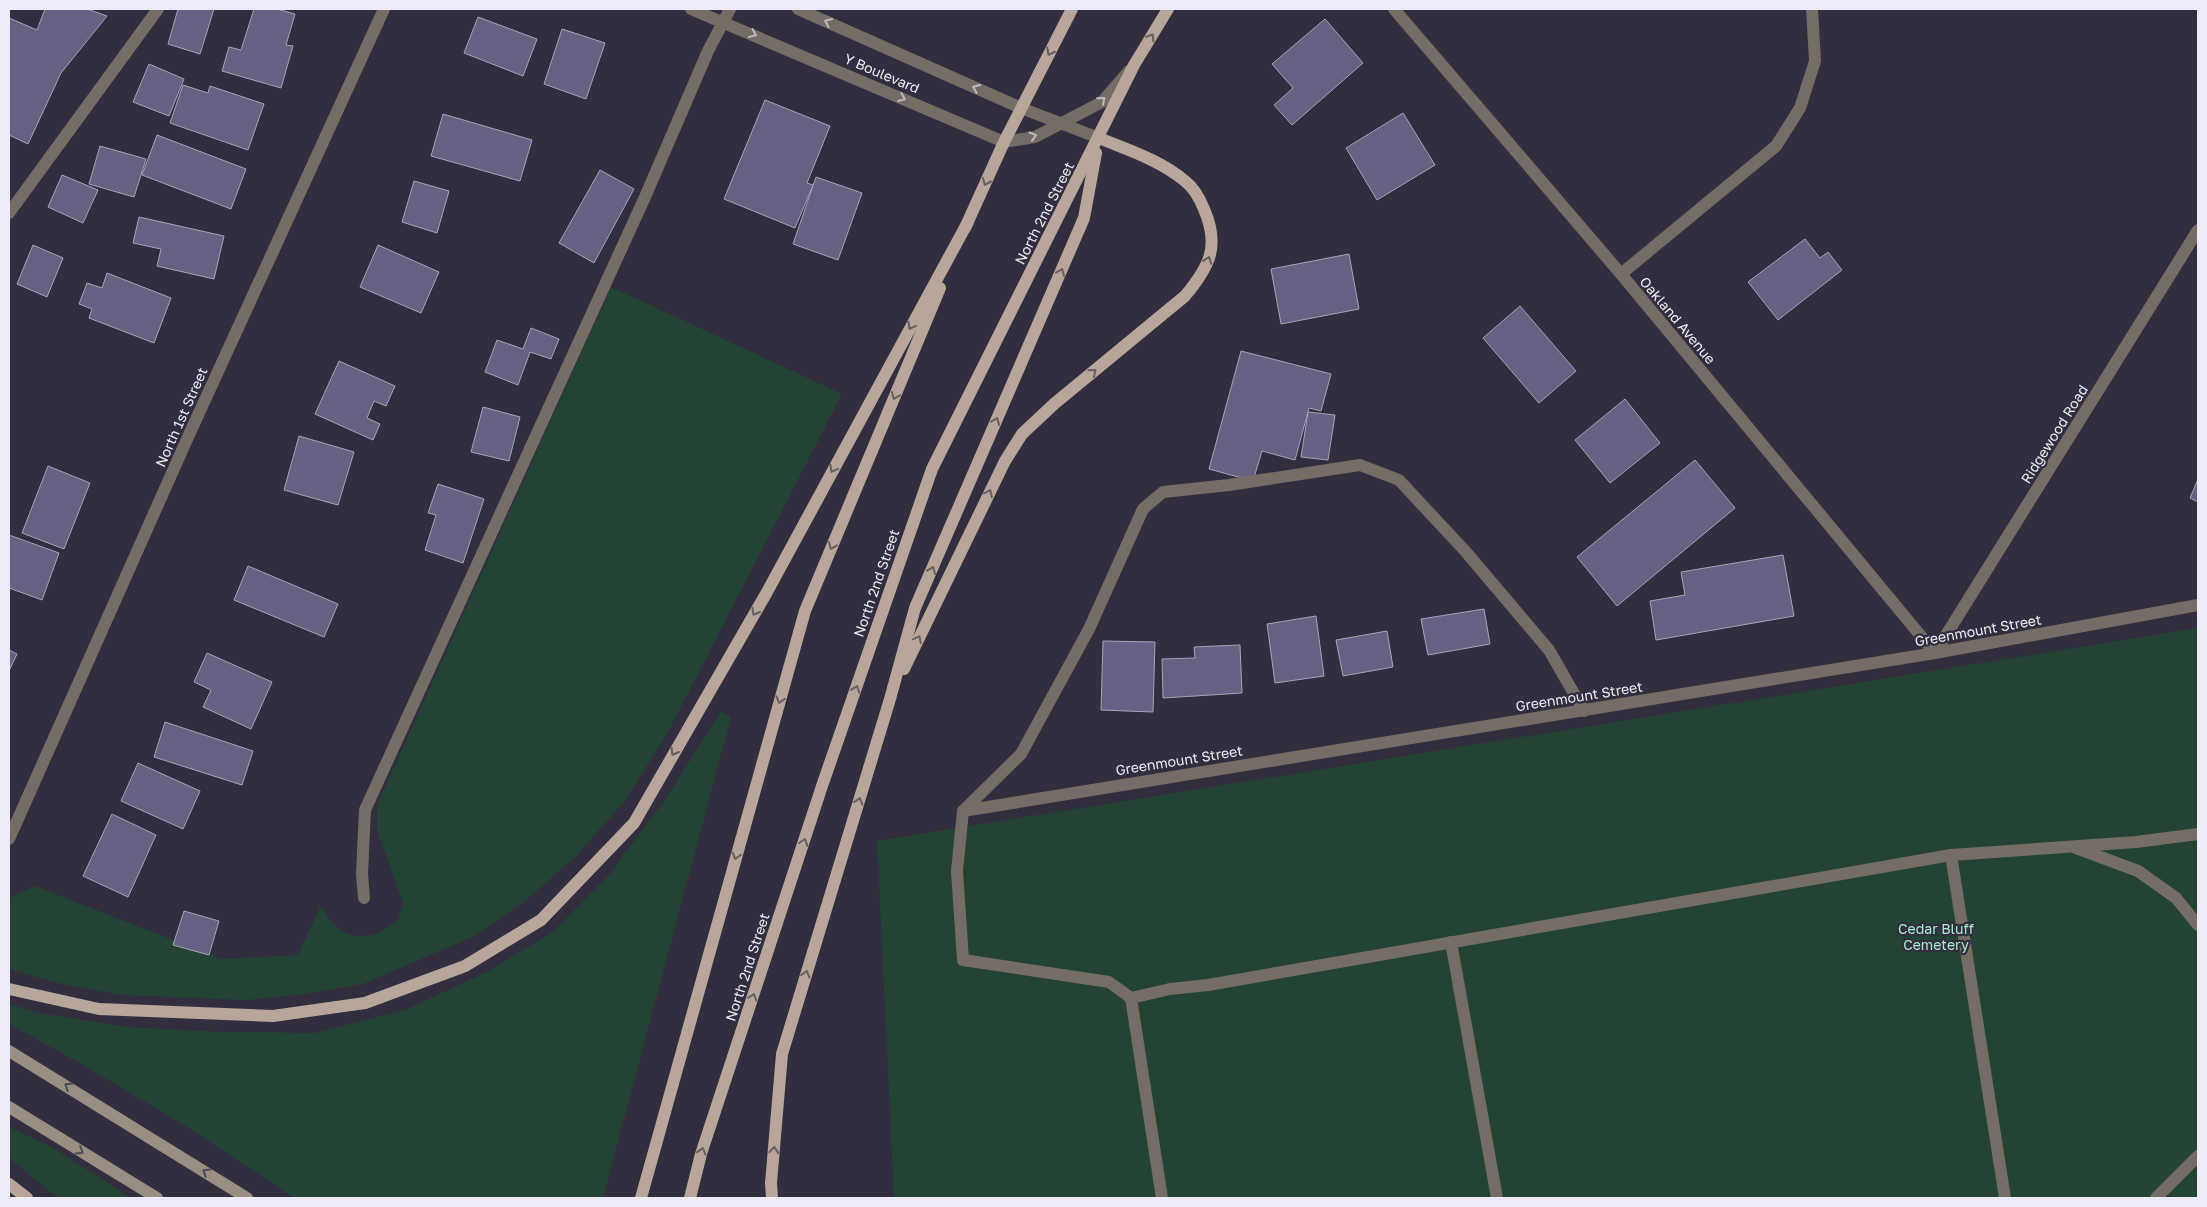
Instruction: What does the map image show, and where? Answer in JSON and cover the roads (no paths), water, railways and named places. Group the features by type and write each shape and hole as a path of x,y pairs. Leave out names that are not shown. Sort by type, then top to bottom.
{"main road":[{"path":"641,1198 805,611 968,222 1004,142 1072,9"},
{"name":"North 2nd Street","path":"690,1198 701,1154 822,786 932,469 1134,65 1168,9"},
{"path":"772,1198 771,1183 782,1054 890,699 915,608 1084,218 1099,138 1149,158 1186,181 1200,199 1211,225 1213,240 1211,256 1202,276 1186,296 1054,404 1022,434 1005,461 890,699"},
{"path":"9,989 99,1010 273,1016 365,1003 466,966 541,920 634,823 767,592 968,222"},
{"path":"9,1051 247,1198"},
{"path":"9,1107 157,1198"},
{"path":"9,1184 27,1198"}],"street":[{"path":"9,213 158,9"},
{"name":"North 1st Street","path":"9,839 180,455 384,9"},
{"name":"Y Boulevard","path":"691,9 1004,142"},
{"path":"364,898 362,874 365,810 645,197 708,51 730,9"},
{"name":"Y Boulevard","path":"798,9 1021,108 1099,138"},
{"name":"Oakland Avenue","path":"1394,9 1621,274 1935,653"},
{"path":"1621,274 1776,146 1800,108 1815,61 1812,9"},
{"path":"1004,142 1035,137 1102,102 1134,65"},
{"name":"Ridgewood Road","path":"1935,653 2198,230"},
{"path":"1162,1198 1131,998 1109,982 963,960 957,871 963,812 1020,754 1089,629 1142,509 1163,492 1229,485 1360,465 1399,480 1466,552 1549,650 1584,711"},
{"name":"Greenmount Street","path":"963,812 1935,653 2198,605"},
{"path":"1131,998 1951,855 2136,842 2198,834"},
{"path":"2071,847 2138,871 2176,898 2198,925"},
{"path":"1951,855 2005,1198"},
{"path":"1451,942 1497,1198"},
{"path":"2156,1198 2198,1156"}],"park label":[{"name":"Cedar Bluff Cemetery","path":"1936,936"}]}
